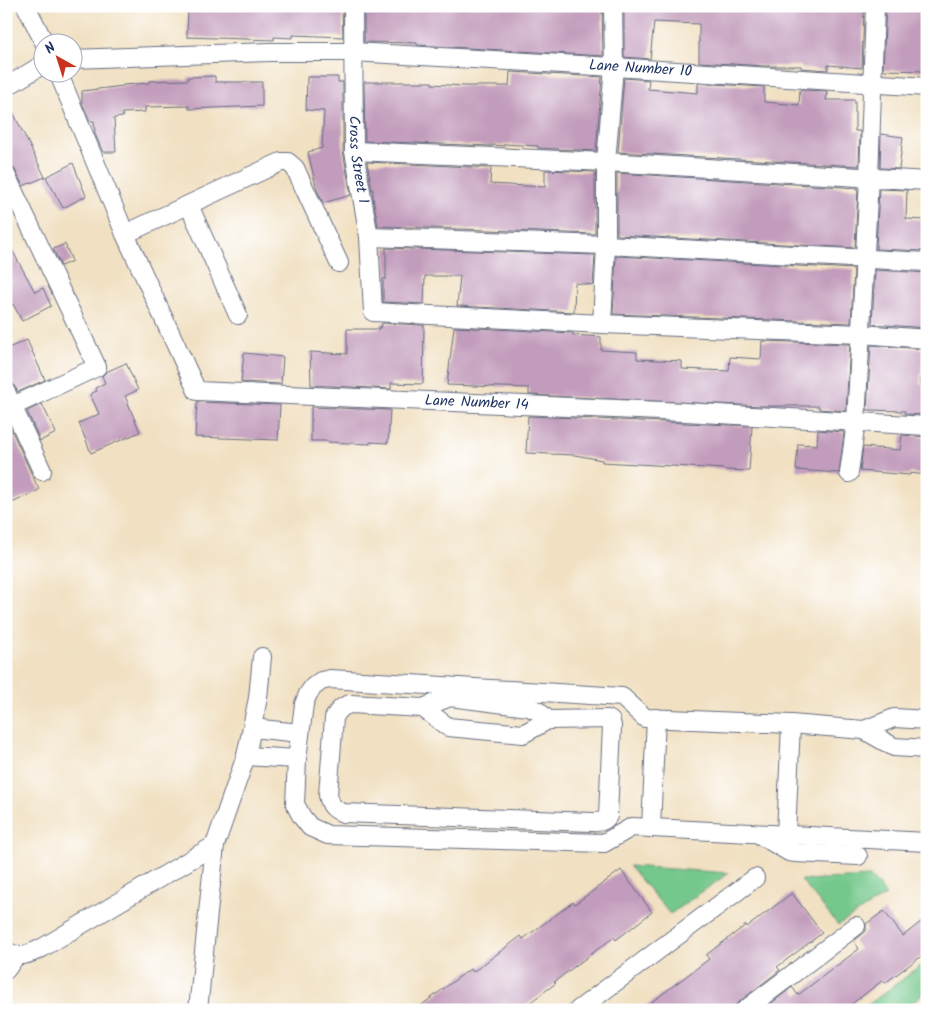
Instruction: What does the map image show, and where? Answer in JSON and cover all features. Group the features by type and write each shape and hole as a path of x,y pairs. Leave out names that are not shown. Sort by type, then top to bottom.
{"street":[{"path":"26,6 39,32"},
{"name":"Cross Street 1","path":"353,6 354,151 369,237 373,312 602,324"},
{"path":"613,6 614,67 606,162 606,245 602,324 927,338"},
{"path":"849,473 856,422 869,178 875,6"},
{"name":"Lane Number 10","path":"82,59 270,52 354,52 927,87"},
{"path":"6,86 32,71"},
{"path":"62,82 126,234 280,162 288,162 295,168 339,263"},
{"path":"354,151 606,162 927,181"},
{"path":"6,175 97,367 10,399 42,471"},
{"path":"188,205 238,315"},
{"name":"Lane Number 14","path":"126,234 197,391 675,412 927,426"},
{"path":"369,237 606,245 927,262"},
{"path":"198,1010 215,845 246,756 258,698 262,657"},
{"path":"548,720 538,711 529,707 480,695 330,680 321,681 308,694 304,704 297,759 295,804 310,827 328,835 604,843 632,827 927,842"},
{"path":"424,708 448,727 523,734 548,720 608,719 612,726 608,816 600,822 447,817 343,813 331,806 328,795 334,718 340,709 350,704 424,708 450,697 480,695 622,697 645,718 791,724 864,730 894,747 927,749"},
{"path":"651,828 656,718"},
{"path":"864,730 894,718 927,720"},
{"path":"786,835 791,724"},
{"path":"252,728 300,733"},
{"path":"246,756 297,759"},
{"path":"446,839 447,817"},
{"path":"758,834 784,849 796,853 858,856"},
{"path":"9,959 30,954 42,948 215,845"},
{"path":"578,1010 755,878"},
{"path":"746,1010 856,926"}],"green space":[{"path":"629,866 729,873 670,914"},
{"path":"871,877 886,895 838,925 801,880"},
{"path":"927,961 927,991 902,1010 861,1010"}],"building":[{"path":"188,6 298,9 298,7 342,8 343,37 293,35 293,38 274,37 274,40 187,37"},
{"path":"364,6 602,6 603,56 417,45 417,43 364,42"},
{"path":"624,6 864,6 862,68 828,65 828,70 801,68 801,66 699,62 699,24 654,22 650,59 624,57"},
{"path":"886,6 927,6 927,71 883,70"},
{"path":"510,72 602,77 596,151 504,144 504,146 492,146 365,141 364,82 432,82 432,84 464,86 509,86"},
{"path":"215,76 215,82 262,82 262,106 189,109 189,106 145,107 145,112 122,113 123,117 114,118 116,152 103,152 95,134 94,121 90,121 82,103 82,91 149,83 149,81 188,80 188,77"},
{"path":"307,77 338,77 338,82 343,82 343,151 351,195 323,203 317,190 308,152 322,148 324,111 306,110"},
{"path":"624,78 649,80 648,89 698,93 698,83 764,87 764,102 799,105 800,90 827,91 826,100 855,100 855,131 860,131 859,166 618,152"},
{"path":"6,98 45,177 23,186 12,166 6,164"},
{"path":"881,134 903,137 899,169 880,168"},
{"path":"367,162 491,168 490,184 545,187 545,170 595,172 595,234 378,226"},
{"path":"73,163 86,196 63,208 46,177"},
{"path":"617,173 858,188 855,248 617,235"},
{"path":"879,189 907,190 906,219 927,220 927,251 876,249"},
{"path":"6,239 35,292 43,288 51,306 22,321 13,304 6,307"},
{"path":"65,244 72,261 61,266 53,249"},
{"path":"386,248 595,255 593,285 575,283 574,312 457,306 460,276 425,276 424,304 383,302 383,279 386,279"},
{"path":"616,256 854,269 851,323 613,314"},
{"path":"875,270 927,273 927,328 872,324"},
{"path":"382,323 424,325 423,384 391,383 391,389 311,385 310,352 347,354 347,329 379,329"},
{"path":"454,327 573,333 573,335 601,337 601,350 637,352 637,359 682,361 682,369 729,371 730,357 761,359 762,341 850,344 846,411 819,409 819,406 760,406 529,395 529,388 447,385"},
{"path":"27,340 45,380 18,392 13,384 6,381 6,349"},
{"path":"871,345 923,349 920,384 927,384 927,415 905,414 905,411 867,410"},
{"path":"244,353 283,357 281,384 241,382"},
{"path":"126,363 138,390 125,396 140,432 91,453 79,423 99,414 90,394 97,391 95,388 105,383 102,376 106,372"},
{"path":"197,402 280,405 278,440 195,437"},
{"path":"42,404 56,433 40,441 27,411"},
{"path":"311,407 390,410 388,443 311,441"},
{"path":"528,416 752,426 749,471 602,462 602,460 575,455 526,453"},
{"path":"6,418 39,490 12,503 6,491"},
{"path":"818,430 844,432 839,473 796,470 798,444 817,445"},
{"path":"902,435 927,437 927,475 860,471 863,447 900,450"},
{"path":"621,870 652,912 616,940 614,937 520,1010 415,1010 470,969 473,972 521,936 523,939"},
{"path":"792,893 822,933 777,967 780,970 735,1005 735,1010 641,1010 709,959 706,955"},
{"path":"884,911 903,936 927,917 927,952 885,983 883,980 844,1010 763,1010 792,987 798,995 859,949 854,941 866,931 866,924"}]}
